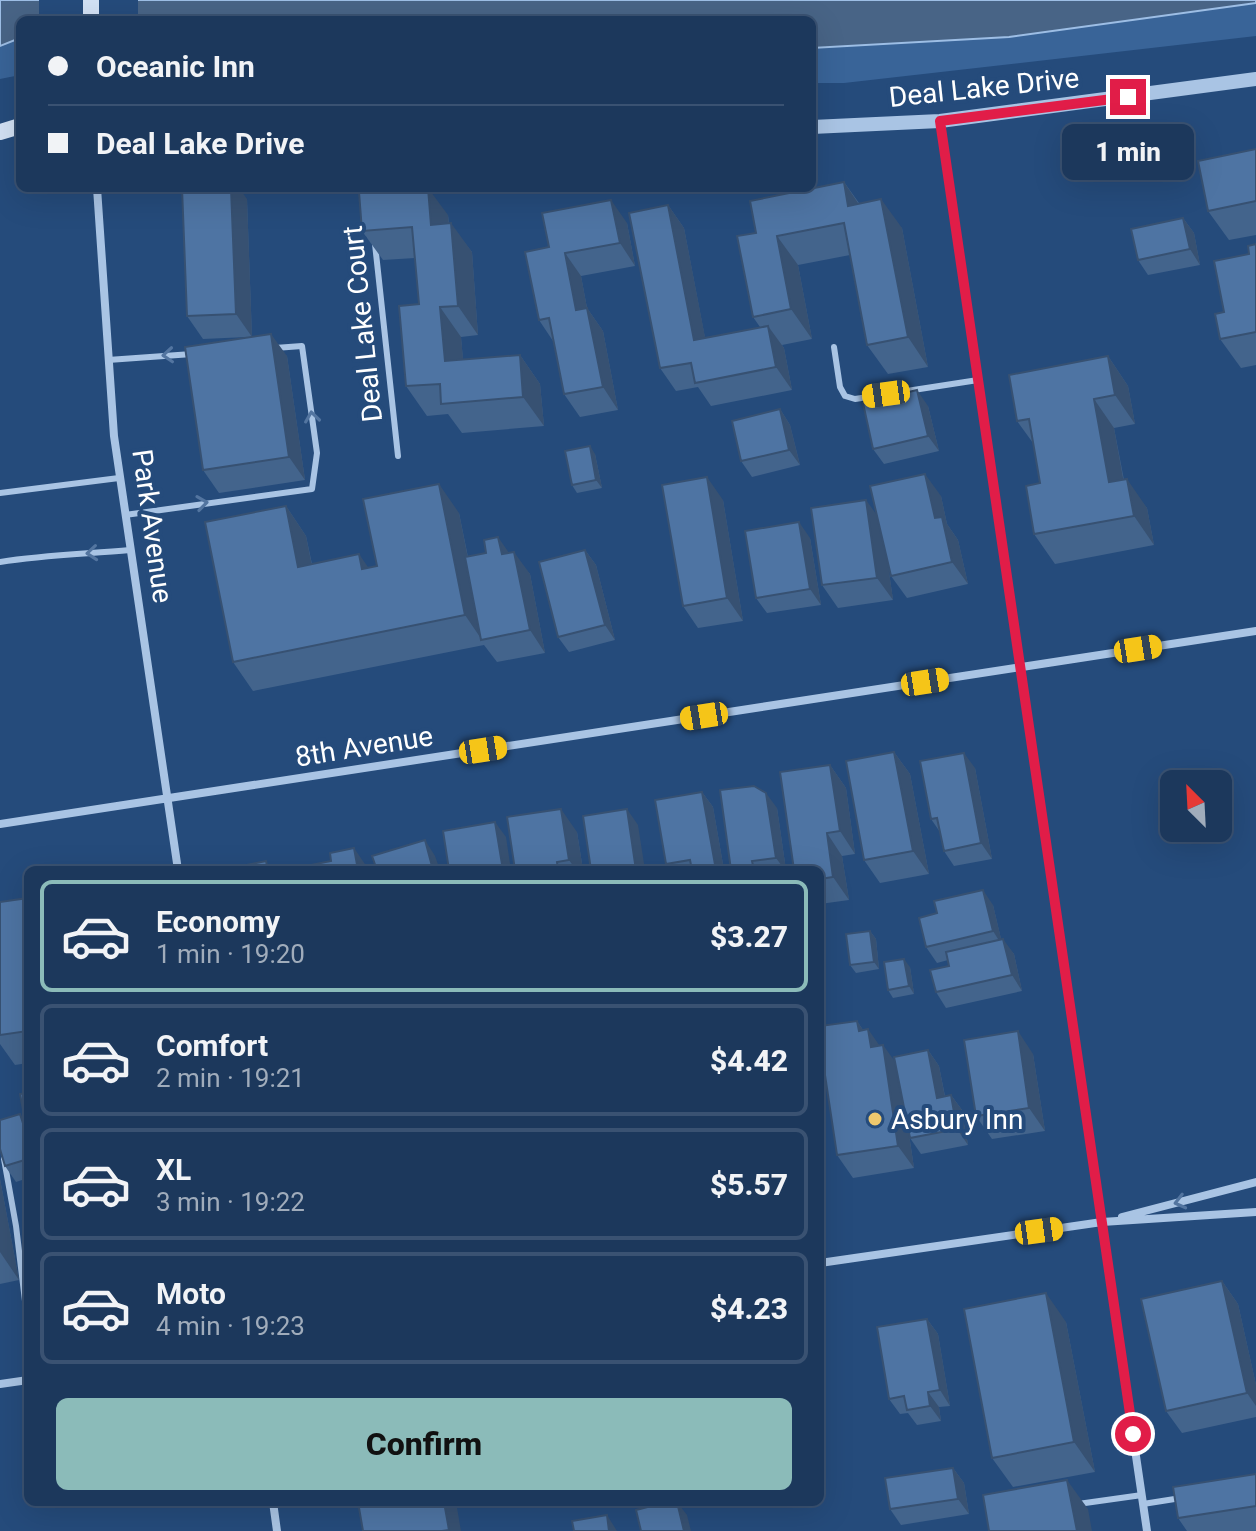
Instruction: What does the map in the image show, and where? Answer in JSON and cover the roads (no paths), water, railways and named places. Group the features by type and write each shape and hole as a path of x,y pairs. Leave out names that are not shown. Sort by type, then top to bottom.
{"street":[{"name":"Deal Lake Drive","path":"816,127 940,121 1256,79"},
{"path":"940,121 1147,1531"},
{"name":"Park Avenue","path":"97,192 119,478 177,866"},
{"name":"8th Avenue","path":"0,824 1256,631"},
{"path":"1102,1222 1256,1182"},
{"path":"824,1262 1102,1222 1256,1212"},
{"path":"0,1384 24,1381"},
{"path":"274,1506 277,1531"}],"lane":[{"name":"Deal Lake Court","path":"374,229 376,272 398,456"},
{"path":"125,515 312,489 317,453 302,346 272,348"},
{"path":"834,347 840,387 845,396 855,399 978,380"},
{"path":"108,360 198,353"},
{"path":"0,493 119,478"},
{"path":"0,562 53,554 130,550"},
{"path":"2,1144 24,1293"},
{"path":"1064,1506 1193,1497"}],"place":[{"name":"Asbury Inn","path":"875,1119"}]}
